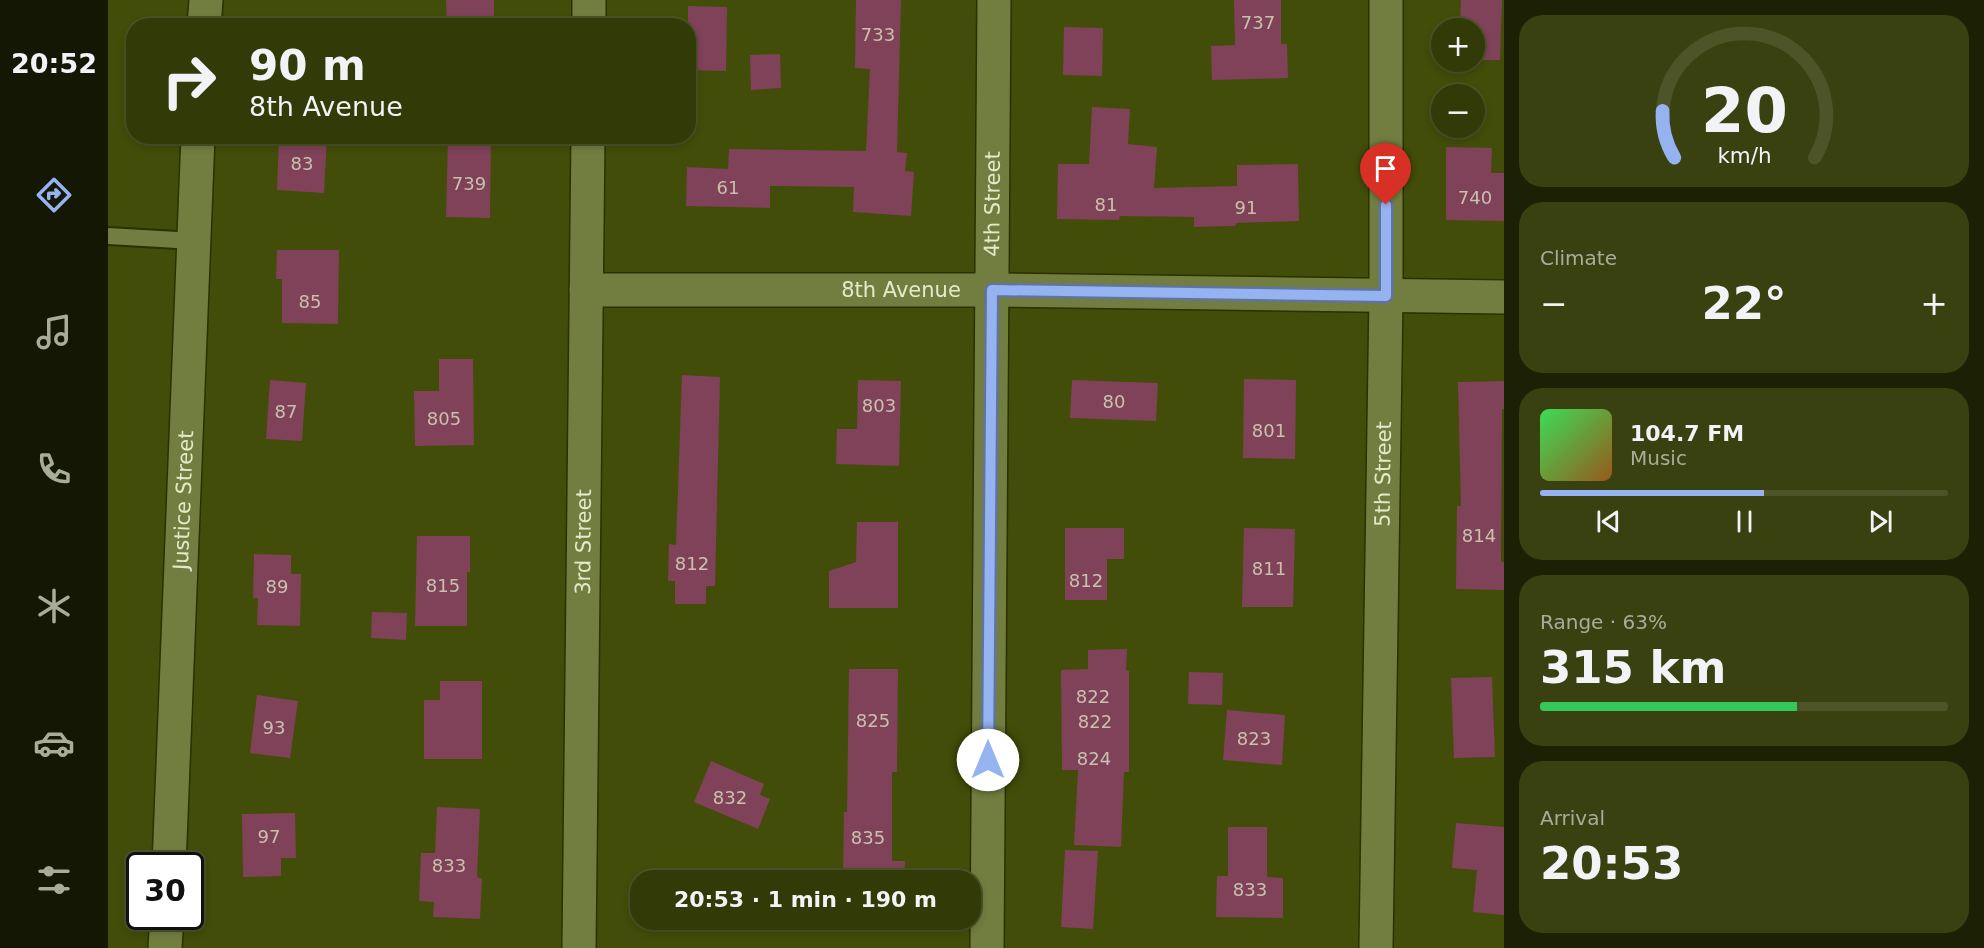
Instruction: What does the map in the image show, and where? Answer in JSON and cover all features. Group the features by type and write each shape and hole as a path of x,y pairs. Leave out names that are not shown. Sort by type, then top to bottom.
{"street":[{"path":"205,18 206,0"},
{"path":"589,0 589,18"},
{"name":"4th Street","path":"987,948 994,0"},
{"name":"5th Street","path":"1376,948 1386,296 1386,0"},
{"name":"Justice Street","path":"170,852 198,144"},
{"name":"3rd Street","path":"579,948 588,144"},
{"name":"8th Avenue","path":"586,290 992,290 1504,297"},
{"path":"165,948 166,930"}],"lane":[{"path":"108,236 194,241"}],"building":[{"path":"446,0 494,0 494,18 447,18"},
{"path":"856,0 901,0 897,152 907,153 905,171 914,172 911,216 853,212 854,187 770,186 770,208 686,206 687,167 728,169 729,149 866,151 870,69 855,68"},
{"path":"1234,0 1281,0 1281,44 1287,44 1288,78 1212,80 1211,46 1235,45"},
{"path":"1461,0 1502,0 1500,60 1485,60 1485,18 1460,18"},
{"path":"688,6 727,7 726,71 696,70 696,18 688,18"},
{"path":"1064,27 1103,28 1102,76 1063,75"},
{"path":"780,54 781,88 751,90 750,55"},
{"path":"1092,107 1130,109 1128,144 1157,147 1154,188 1237,186 1237,165 1298,164 1299,221 1194,227 1194,217 1120,216 1119,220 1057,219 1058,164 1089,164"},
{"path":"279,144 327,144 324,193 277,190"},
{"path":"448,144 491,144 490,218 446,217"},
{"path":"1446,147 1492,148 1491,173 1504,173 1504,221 1446,220"},
{"path":"277,250 339,250 338,324 282,323 282,279 276,279"},
{"path":"439,359 473,359 474,445 415,446 414,391 439,391"},
{"path":"682,375 720,377 715,586 706,586 706,604 675,604 675,581 668,581 669,544 676,545"},
{"path":"1244,379 1296,380 1295,459 1243,458"},
{"path":"270,380 306,383 302,441 266,439"},
{"path":"858,380 901,381 899,466 836,464 837,429 857,429"},
{"path":"1072,380 1158,383 1156,421 1070,418"},
{"path":"1504,381 1501,562 1504,562 1504,590 1456,589 1457,506 1461,506 1458,382"},
{"path":"857,522 898,522 898,608 829,608 829,571 856,562"},
{"path":"1065,528 1124,528 1124,559 1107,559 1107,600 1065,600"},
{"path":"1244,528 1295,529 1293,607 1242,607"},
{"path":"417,536 470,536 467,626 415,626"},
{"path":"254,554 291,555 291,574 301,574 300,626 257,625 258,598 253,598"},
{"path":"372,612 407,613 406,640 371,638"},
{"path":"1127,649 1129,772 1124,772 1121,847 1074,845 1078,770 1062,770 1061,670 1088,669 1088,650"},
{"path":"849,669 898,669 897,772 892,772 892,861 905,861 905,870 843,870 844,812 847,812"},
{"path":"1189,672 1223,673 1222,705 1188,704"},
{"path":"1492,677 1495,757 1454,758 1451,678"},
{"path":"440,681 482,681 482,759 424,759 424,700 440,700"},
{"path":"257,695 298,701 290,758 250,753"},
{"path":"1227,710 1285,715 1282,765 1223,760"},
{"path":"711,761 764,784 760,795 770,799 758,829 694,802"},
{"path":"437,807 480,809 477,877 482,879 480,919 433,917 434,902 419,901 421,853 435,853"},
{"path":"295,813 296,858 281,858 281,876 243,877 242,814"},
{"path":"1456,823 1504,827 1504,915 1473,912 1477,870 1452,868"},
{"path":"1228,827 1267,827 1267,877 1283,878 1283,918 1216,917 1217,876 1228,876"},
{"path":"1065,850 1098,851 1093,929 1061,927"}],"route":[{"path":"988,760 992,290 1386,296 1386,205"}]}
